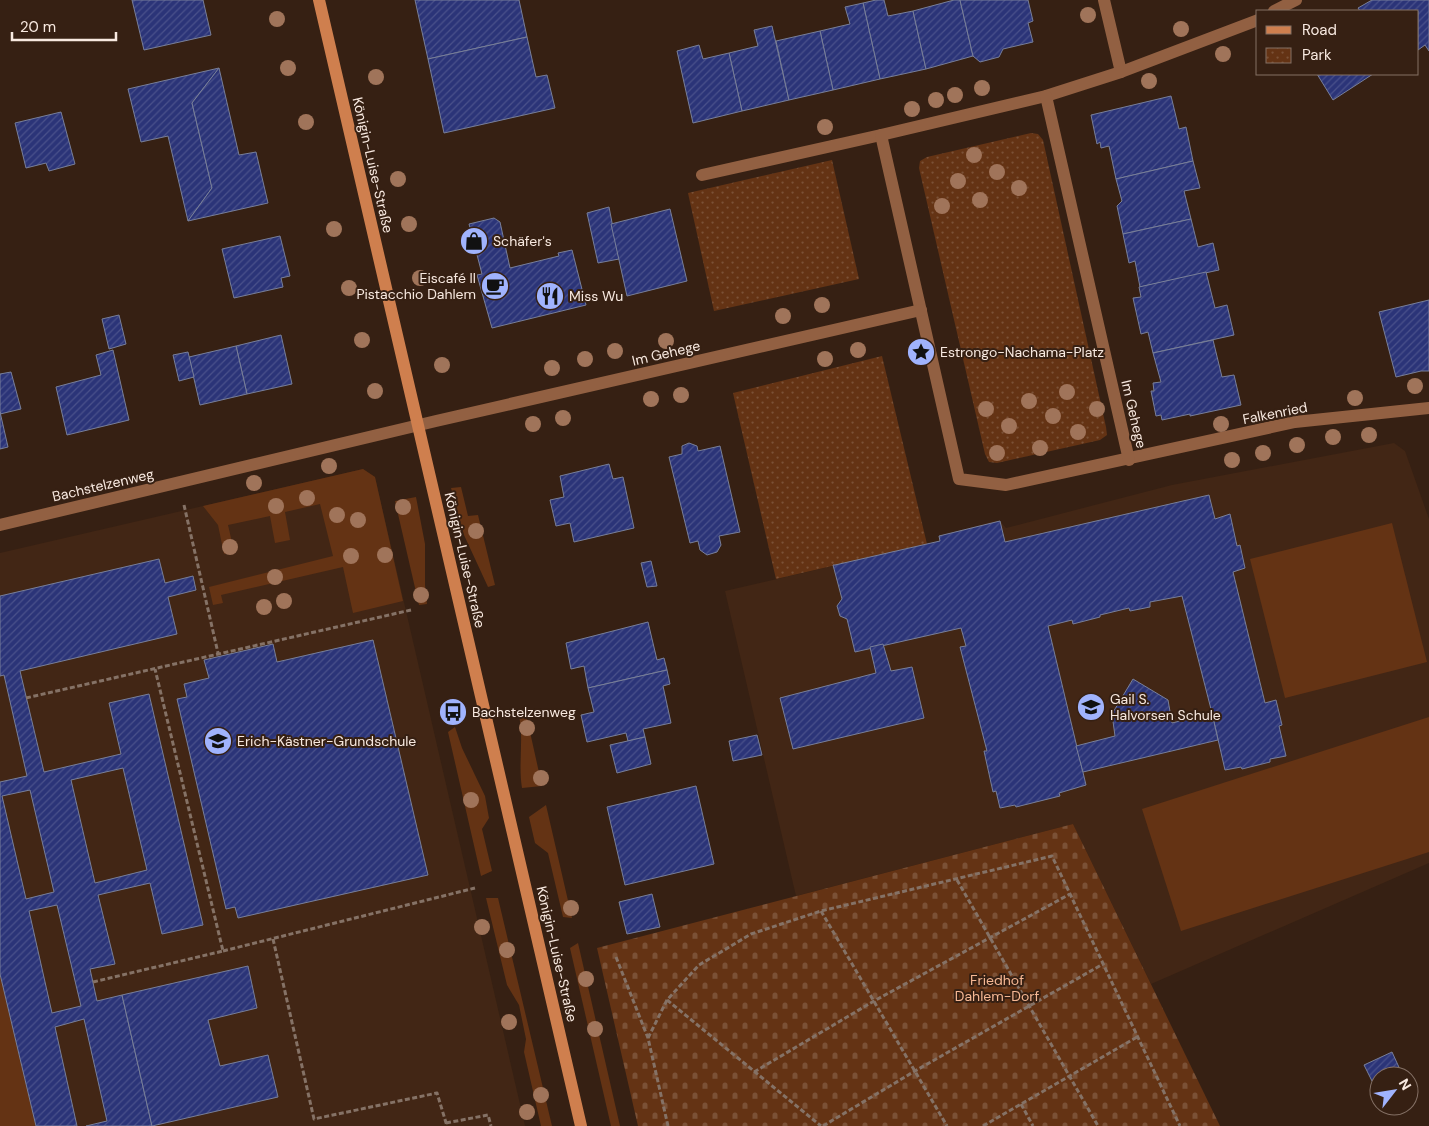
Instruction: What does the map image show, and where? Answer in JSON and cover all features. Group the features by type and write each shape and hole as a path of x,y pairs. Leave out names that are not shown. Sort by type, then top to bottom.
{"main road":[{"name":"Königin-Luise-Straße","path":"320,0 582,1126"}],"street":[{"path":"1104,0 1122,72"},
{"path":"1276,10 1296,0"},
{"path":"702,175 1046,96 1122,72 1256,21"},
{"name":"Im Gehege","path":"881,135 959,479 1006,485 1129,460 1046,96"},
{"name":"Im Gehege","path":"418,426 921,310"},
{"name":"Falkenried","path":"1129,460 1295,422 1428,411"},
{"name":"Bachstelzenweg","path":"0,524 418,426"}],"path":[{"path":"184,505 218,653"},
{"path":"26,698 411,610"},
{"path":"155,669 223,952"},
{"path":"648,1038 667,1000 699,965 751,934 821,911 958,880 1052,856 1179,1126"},
{"path":"958,880 1098,1126"},
{"path":"93,982 223,952 475,888"},
{"path":"754,1072 874,1001 1070,894"},
{"path":"821,911 947,1126"},
{"path":"273,939 314,1119 437,1093 447,1125 488,1115 491,1126"},
{"path":"616,957 648,1038 668,1126"},
{"path":"667,1000 822,1126 1102,964"},
{"path":"983,1126 1137,1037"},
{"path":"1021,1104 1033,1126"}],"shaded area":[{"name":"Gail S. Halvorsen Schule","path":"1394,443 1405,451 1429,519 1429,863 1151,984 1073,824 796,896 725,591 940,541 939,536 995,521 1000,521 1006,528 1172,485"},
{"name":"Erich-Kästner-Grundschule","path":"363,469 375,477 525,1126 0,1126 0,553"}],"green space":[{"path":"1031,133 1038,134 1043,140 1107,435 1100,440 997,463 989,462 985,454 919,168 920,161 927,157"},
{"path":"832,160 859,279 714,311 688,193"},
{"path":"882,356 927,544 776,579 733,393"},
{"path":"363,469 375,477 403,601 353,613 343,567 221,595 223,603 213,605 209,587 333,556 320,504 285,512 290,540 275,543 270,516 228,525 234,551 224,554 218,525 203,506"},
{"path":"461,487 468,516 478,515 495,585 488,587 464,535 451,488"},
{"path":"416,497 425,544 427,604 419,605 395,501"},
{"path":"1392,523 1427,662 1285,698 1250,559"},
{"path":"526,714 542,786 522,788 519,716"},
{"path":"1429,717 1429,852 1181,931 1142,809"},
{"path":"455,727 462,748 485,796 489,818 482,829 492,871 481,876 448,732"},
{"path":"546,805 572,918 563,917 548,853 535,843 529,817"},
{"name":"Friedhof Dahlem-Dorf","path":"1073,824 1220,1126 638,1126 597,948"},
{"path":"486,898 498,898 552,1126 541,1126 524,1052 526,1039 519,1005 507,985"},
{"path":"578,943 620,1126 611,1126 570,948"},
{"path":"0,974 36,1126 0,1126"}],"building":[{"path":"132,0 203,0 211,35 144,50"},
{"path":"415,0 519,0 527,37 428,59"},
{"path":"884,0 888,16 913,11 926,69 880,79 863,3"},
{"path":"960,0 973,56 926,69 913,11"},
{"path":"960,0 1028,0 1033,21 1028,23 1033,42 1003,49 999,57 980,62 973,56"},
{"path":"1372,0 1429,0 1429,51 1425,45 1419,49 1419,10 1359,10 1358,8"},
{"path":"863,3 880,79 833,90 820,31 850,24 845,7"},
{"path":"772,26 789,100 742,111 729,53 758,46 754,30"},
{"path":"820,31 833,90 789,100 776,41"},
{"path":"527,37 536,77 547,75 555,108 444,133 428,59"},
{"path":"699,45 703,59 729,53 742,111 693,123 677,51"},
{"path":"219,68 192,103 212,188 188,221 168,136 141,142 128,89"},
{"path":"219,68 239,155 256,152 268,203 188,221 212,188 192,103"},
{"path":"1318,75 1371,75 1333,100"},
{"path":"1171,96 1179,129 1186,127 1193,161 1116,179 1109,146 1101,148 1100,142 1097,144 1091,115"},
{"path":"61,112 75,164 49,171 46,163 26,168 15,123"},
{"path":"1193,161 1200,188 1184,191 1191,219 1123,234 1117,206 1122,201 1116,179"},
{"path":"609,207 619,259 598,263 587,213"},
{"path":"670,209 687,281 627,296 611,224"},
{"path":"494,218 500,222 510,268 559,256 558,253 572,250 586,305 492,328 477,275 482,274 469,224"},
{"path":"1191,219 1198,247 1213,243 1219,270 1140,287 1135,261 1129,263 1123,234"},
{"path":"280,236 290,276 281,278 283,287 234,298 222,249"},
{"path":"1206,272 1215,308 1227,305 1234,335 1153,353 1148,332 1141,334 1133,298 1141,297 1139,287"},
{"path":"1429,300 1429,371 1396,377 1379,312"},
{"path":"119,315 126,344 109,349 102,319"},
{"path":"281,335 292,384 247,394 236,346"},
{"path":"1213,340 1222,377 1234,375 1241,405 1162,420 1161,415 1156,416 1151,391 1154,391 1153,383 1161,382 1153,353"},
{"path":"236,346 247,394 200,405 189,357"},
{"path":"113,350 129,420 67,435 56,387 101,375 96,355"},
{"path":"188,352 194,377 179,381 173,355"},
{"path":"11,372 21,409 0,414 0,374"},
{"path":"0,412 8,447 0,449"},
{"path":"689,443 697,446 698,451 720,446 740,532 719,536 721,545 717,552 707,555 700,550 698,541 690,543 669,457 682,454 682,446"},
{"path":"609,464 613,479 623,477 634,528 574,542 570,523 556,526 550,500 564,497 560,476"},
{"path":"1209,495 1215,519 1230,514 1237,546 1240,545 1245,568 1233,572 1265,703 1276,700 1282,725 1279,726 1286,756 1270,759 1270,762 1242,769 1241,767 1225,770 1182,596 1150,602 1150,607 1130,611 1129,608 1073,624 1072,620 1048,626 1086,785 1059,793 1060,796 1016,807 1015,805 1000,808 996,791 993,792 984,751 987,751 960,647 966,646 961,628 855,652 847,619 840,616 837,606 842,599 833,565 940,541 939,536 1000,521 1005,542"},
{"path":"159,559 165,583 193,576 196,590 168,597 177,634 20,671 44,772 121,754 109,703 149,694 203,925 162,934 150,883 98,895 115,964 90,969 97,1001 122,995 152,1126 86,1126 107,1121 84,1019 55,1027 77,1126 36,1126 0,974 0,782 27,776 4,675 0,676 0,596","holes":["123,768 147,870 95,883 71,780","30,790 54,892 26,899 2,796","57,905 81,1006 52,1013 29,911"]},
{"path":"651,561 657,586 647,587 641,563"},
{"path":"648,622 657,660 664,658 667,670 588,688 584,666 571,669 566,643"},
{"path":"373,640 428,875 238,918 235,907 226,909 177,699 187,697 184,684 209,678 204,660 273,644 277,662"},
{"path":"883,644 891,671 912,667 924,718 793,749 780,698 876,673 870,647"},
{"path":"667,670 670,684 663,686 671,723 643,729 645,737 628,741 626,733 587,742 581,715 594,712 588,688"},
{"path":"1133,679 1168,700 1172,723 1212,713 1218,740 1083,772 1076,746 1115,736 1112,714"},
{"path":"757,735 762,755 733,761 729,741"},
{"path":"645,737 651,764 617,773 610,745"},
{"path":"696,786 714,864 625,885 607,807"},
{"path":"652,894 660,927 627,934 619,902"},
{"path":"248,966 257,1008 208,1020 220,1066 268,1055 278,1097 152,1126 122,995"},
{"path":"1392,1052 1398,1066 1369,1066 1369,1075 1364,1065"}],"place":[{"name":"Schäfer's","path":"474,241"},
{"name":"Eiscafé Il Pistacchio Dahlem","path":"495,286"},
{"name":"Miss Wu","path":"550,296"},
{"name":"Estrongo-Nachama-Platz","path":"921,352"},
{"name":"Gail S. Halvorsen Schule","path":"1091,707"},
{"name":"Bachstelzenweg","path":"453,712"},
{"name":"Erich-Kästner-Grundschule","path":"218,741"}]}
